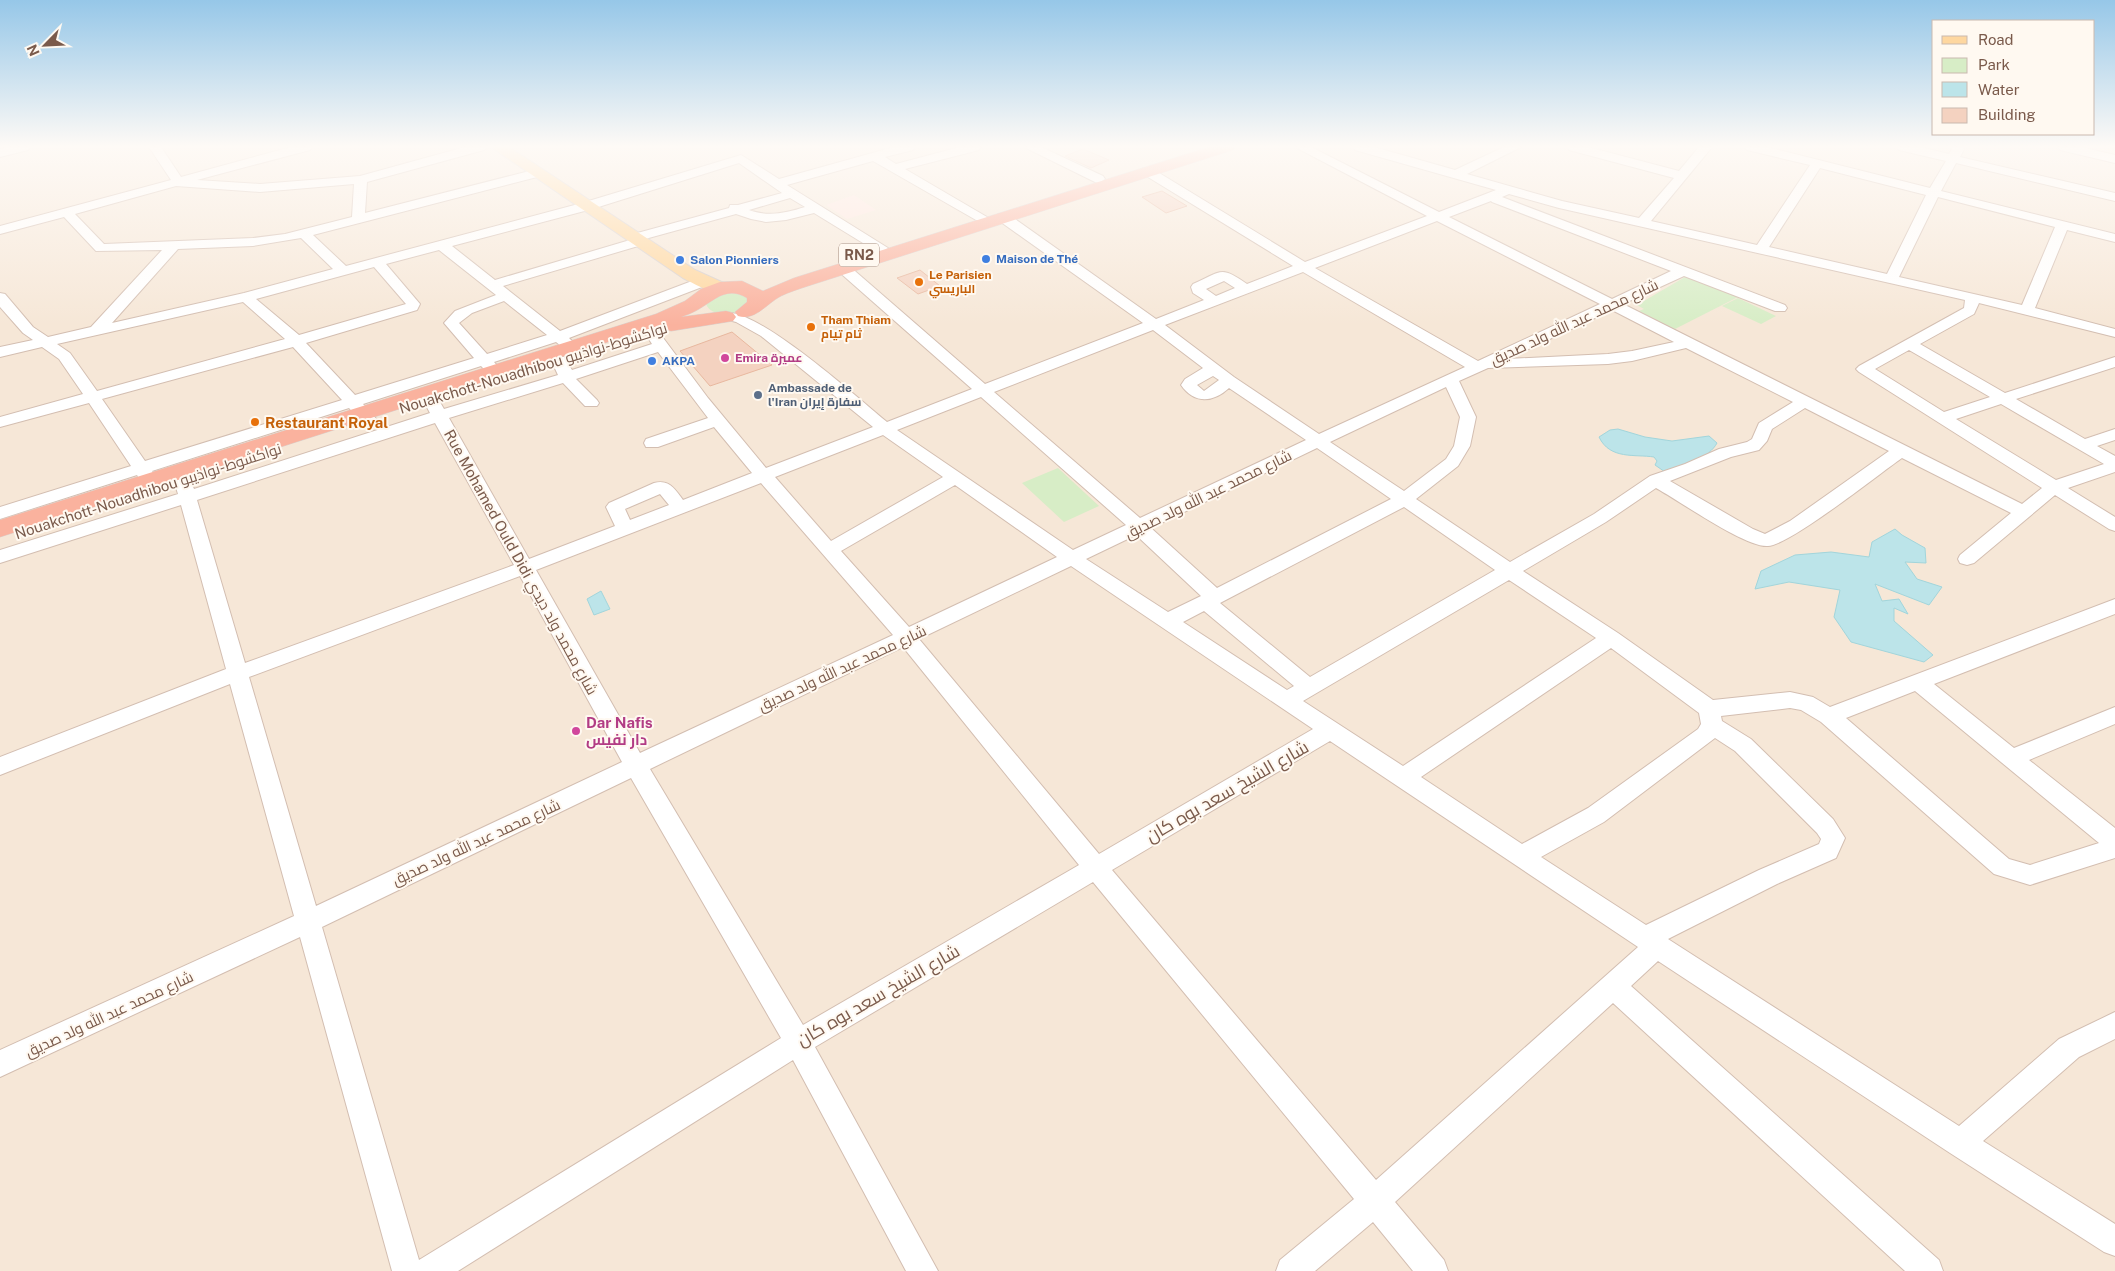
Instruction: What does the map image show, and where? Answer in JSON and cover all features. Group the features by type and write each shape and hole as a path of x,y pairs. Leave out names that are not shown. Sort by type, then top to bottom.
{"highway":[{"name":"Nouakchott-Nouadhibou نواكشوط-نواذيبو","path":"0,538 148,480 185,489 362,411 435,408 563,355 663,318 692,305 707,288 779,280 1014,206"},
{"name":"RN2","path":"756,303 786,287 1036,206"},
{"path":"728,316 717,316 703,312 698,304 707,288 753,291 758,298 756,303"},
{"name":"Nouakchott-Nouadhibou نواكشوط-نواذيبو","path":"0,529 362,411 489,366 656,338 688,321 728,316 748,310 756,303"}],"main road":[{"path":"587,206 707,288"}],"street":[{"path":"0,230 89,206"},
{"path":"358,219 359,206"},
{"path":"67,212 99,247 173,246 253,242 304,233 407,206"},
{"path":"0,352 45,340 96,331 246,297 586,206"},
{"path":"492,285 742,206"},
{"path":"814,206 881,248"},
{"path":"962,206 981,217"},
{"path":"1204,206 1304,268 1480,366 1608,359 1632,356 1688,343"},
{"path":"1419,206 2023,512"},
{"path":"0,766 238,673 524,568 1214,301 1465,206"},
{"path":"1515,206 1780,308"},
{"path":"1572,206 1642,224 2027,310 2115,333"},
{"path":"1642,224 1657,206"},
{"path":"1760,250 1788,206"},
{"path":"1891,279 1927,206"},
{"path":"1990,206 2115,238"},
{"path":"735,208 749,215 766,219 788,216 817,208"},
{"path":"1003,217 1155,325 1212,369 1611,638 1743,745 1825,826 1833,838 1828,850 1768,876 1651,942 1612,986 1374,1201 1291,1271"},
{"path":"2027,310 2062,225"},
{"path":"304,233 343,271"},
{"path":"442,245 506,296 563,355 575,388 591,403"},
{"path":"96,331 173,246"},
{"path":"0,422 296,341 412,307 413,304 377,262"},
{"path":"843,268 1139,527 1211,599 1309,687"},
{"name":"شارع محمد عبد الله ولد صديق","path":"0,1064 307,922 1318,441 1683,271"},
{"path":"489,366 451,323 452,319 460,313 506,296"},
{"path":"246,297 296,341 362,411"},
{"path":"1972,298 1969,311 1864,369 2054,487 2107,513 2115,526"},
{"path":"756,303 757,315 766,333"},
{"path":"0,513 148,480 65,356 45,340 28,330 3,304"},
{"path":"728,316 747,322 766,333 884,428 1073,559 1651,942 1960,1143 2115,1241"},
{"path":"656,338 718,420 763,475 906,637 1096,868 1433,1271"},
{"path":"1909,344 2115,464"},
{"path":"1942,418 2115,362"},
{"path":"1212,369 1189,385 1203,395 1209,396 1214,394 1228,380"},
{"path":"1168,621 1404,500 1452,462 1462,446 1468,417 1451,380"},
{"path":"1287,700 1600,518 1656,480 1691,468 1725,453 1754,446 1759,441 1765,426 1804,402"},
{"path":"0,557 185,489 435,408"},
{"name":"Rue Mohamed Ould Didi شارع محمد ولد ديدي","path":"435,408 636,766 798,1042 923,1271"},
{"path":"652,443 718,420"},
{"path":"2083,444 2115,434"},
{"path":"1656,480 1747,534 1768,540 1796,525 1900,451"},
{"path":"1967,559 2054,487 2115,464"},
{"path":"829,550 954,478"},
{"path":"625,529 615,507 660,487 665,488 680,508"},
{"path":"185,489 407,1271"},
{"path":"1829,716 2115,606"},
{"path":"1404,777 1611,638"},
{"path":"1917,682 2115,842"},
{"path":"1710,717 1790,700 1806,703 1829,716 2002,868 2030,875 2115,848"},
{"path":"2012,758 2115,714"},
{"path":"1522,855 1566,833 1596,815 1706,735 1710,717"},
{"name":"شارع الشيخ سعد بوه كان","path":"430,1271 798,1042 1332,729"},
{"path":"1612,986 1928,1271"},
{"path":"1960,1143 2069,1048 2115,1025"}],"shaded area":[{"path":"0,206 2115,206 2115,1271 0,1271"},
{"path":"828,206 871,206 876,210 847,219"}],"green space":[{"path":"1685,277 1738,297 1675,329 1639,311 1644,309 1637,305"},
{"path":"722,291 752,296 741,311 721,314 712,311 706,304"},
{"path":"1738,298 1776,316 1761,324 1722,306"},
{"path":"1058,468 1099,506 1064,522 1022,483"}],"water":[{"path":"1618,429 1645,437 1672,441 1709,436 1717,443 1702,457 1668,474 1655,465 1657,461 1654,457 1616,453 1604,444 1599,437 1610,430"},
{"path":"1895,529 1925,548 1926,563 1905,562 1917,579 1942,587 1929,605 1875,584 1882,601 1899,599 1908,614 1894,608 1894,621 1933,655 1924,662 1851,642 1834,617 1840,590 1789,582 1755,589 1761,571 1795,555 1831,552 1869,557 1872,542"},
{"path":"601,591 610,609 594,615 587,599"}],"building":[{"path":"1156,206 1186,206 1166,213"},
{"name":"Le Parisien الباريسي","path":"920,270 940,286 918,294 897,278"},
{"name":"Emira عميرة","path":"732,332 772,365 710,386 680,351"}],"place":[{"name":"Maison de Thé","path":"986,259"},
{"name":"Salon Pionniers","path":"680,260"},
{"name":"Le Parisien الباريسي","path":"919,282"},
{"name":"Tham Thiam ثام تيام","path":"811,327"},
{"name":"Emira عميرة","path":"725,358"},
{"name":"AKPA","path":"652,361"},
{"name":"Ambassade de l'Iran سفارة إيران","path":"758,395"},
{"name":"Restaurant Royal","path":"255,422"},
{"name":"Dar Nafis دار نفيس","path":"576,731"}]}
